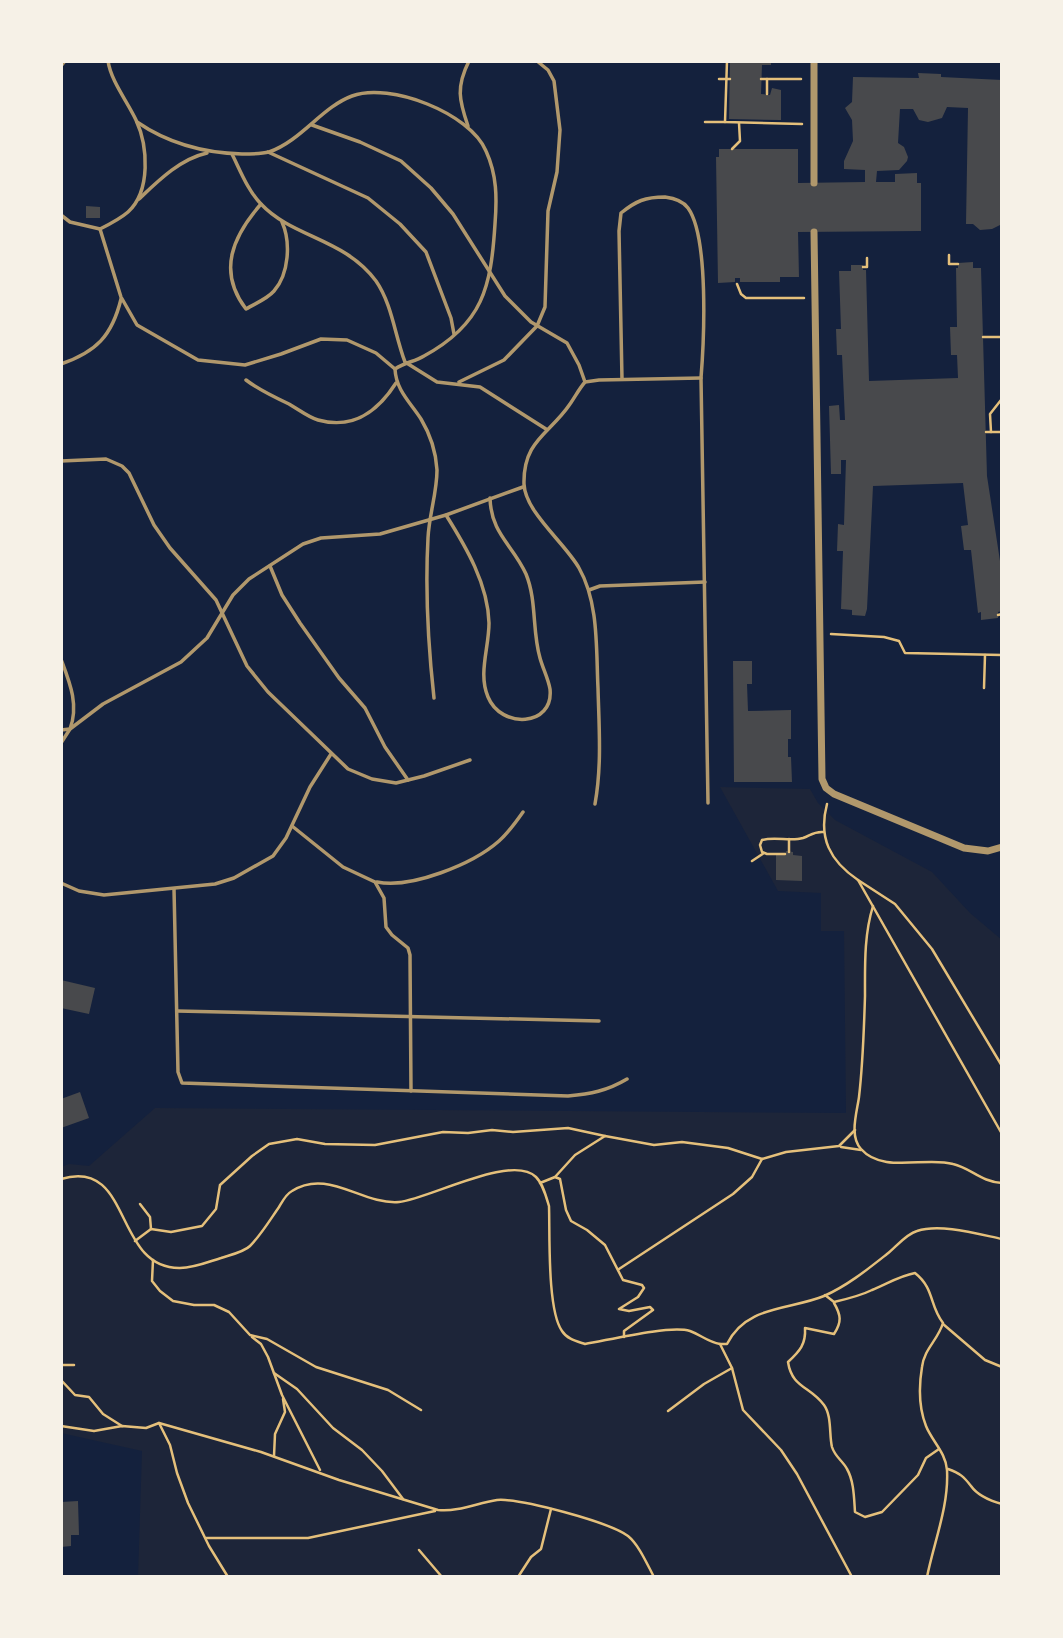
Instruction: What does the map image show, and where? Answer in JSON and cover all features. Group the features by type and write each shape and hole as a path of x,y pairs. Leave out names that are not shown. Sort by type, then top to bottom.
{"street":[{"path":"814,61 814,183"},
{"path":"814,232 821,767 826,788 834,794 964,848 988,850 1002,847"}],"lane":[{"path":"61,66 65,61"},
{"path":"108,61 137,122 143,141 145,162 137,201"},
{"path":"468,61 462,74 458,98 468,128"},
{"path":"458,383 504,360 537,326 545,307 548,211 557,172 560,130 554,81 548,69 537,61"},
{"path":"268,152 312,125 335,105 352,96 372,92 412,99 454,118 468,128 485,148 496,181 491,271 485,294 467,325 422,358 405,362 395,369"},
{"path":"137,122 178,144 214,153"},
{"path":"312,125 360,142 401,161 431,188 453,214 505,296 537,326 567,343 579,365 584,382 570,405 546,429 532,449 525,468 524,487 528,502 579,568 594,615 600,758 595,804"},
{"path":"61,215 70,222 100,229 122,217 160,179 204,153 268,152 368,198 400,224 426,252 451,318 454,334"},
{"path":"232,153 261,204 282,220 353,257 377,282 392,317 405,362 437,382 480,387 546,429"},
{"path":"622,379 619,231 621,213 634,202 647,197 673,198 687,206 694,222 699,242 701,272 708,803"},
{"path":"261,204 242,227 233,253 232,279 235,293 246,309 276,289 283,272 288,244 282,220"},
{"path":"100,229 121,297 137,326 198,360 245,365 321,339 347,340 376,353 395,369 396,383 422,421 434,448 437,470 426,601 434,698"},
{"path":"61,364 94,349 105,337 117,316 121,297"},
{"path":"584,382 701,378"},
{"path":"246,380 259,390 318,419 341,422 364,417 383,402 396,383"},
{"path":"61,461 106,459 122,466 129,473 154,526 216,600 247,666 268,692 348,769 372,779 396,783 470,760"},
{"path":"61,730 70,729 103,704 181,662 207,638 233,595 249,579 303,544 321,538 380,534 524,487"},
{"path":"446,514 470,558 486,599 489,625 484,680 488,697 494,707 511,718 517,720 537,716 549,703 550,694 549,681 537,647 530,585 521,565 496,528 490,509 490,498"},
{"path":"270,566 282,595 294,614 339,678 365,708 385,747 408,780"},
{"path":"588,590 600,586 705,582"},
{"path":"61,659 70,682 75,707 70,729 61,743"},
{"path":"61,883 79,891 104,895 215,884 234,878 273,856 331,754"},
{"path":"292,826 343,867 375,882 389,884 401,883 461,864 500,840 523,812"},
{"path":"375,882 384,898 386,927 410,951 411,1091"},
{"path":"174,889 178,1072 183,1083 568,1096 602,1091 627,1079"},
{"path":"177,1012 599,1021"}],"path":[{"path":"725,122 727,61"},
{"path":"719,79 728,79"},
{"path":"761,79 801,79"},
{"path":"767,79 767,94"},
{"path":"705,122 802,124"},
{"path":"732,149 740,141 739,123"},
{"path":"949,254 949,264 958,264"},
{"path":"863,267 867,267 867,258"},
{"path":"737,284 746,298 804,298"},
{"path":"983,337 1002,337"},
{"path":"1001,400 990,414 988,432 1002,432"},
{"path":"831,634 884,637 899,641 905,653 1002,655"},
{"path":"984,688 985,654"},
{"path":"834,794 826,807 824,832 829,853 841,869 895,904 932,949 1002,1066"},
{"path":"764,853 760,845 762,840 774,837 803,838 824,832"},
{"path":"752,861 764,853 787,853 789,839"},
{"path":"858,880 1002,1134"},
{"path":"862,1150 855,1130 863,1066 865,949 868,921 873,906"},
{"path":"134,1242 151,1229 171,1232 202,1226 216,1209 220,1185 269,1144 297,1139 325,1144 375,1145 443,1132 513,1132 568,1128 654,1145 682,1142 728,1148 762,1160 786,1152 839,1146 862,1150 877,1159 901,1164 953,1163 988,1182 1002,1183"},
{"path":"839,1146 855,1130"},
{"path":"540,1183 555,1177 575,1155 605,1136"},
{"path":"618,1269 733,1194 752,1177 762,1160"},
{"path":"61,1180 84,1177 105,1186 116,1200 134,1242 153,1260 178,1268 195,1266 249,1247 290,1191 316,1182 349,1189 375,1199 399,1202 487,1174 520,1170 534,1175 549,1206 554,1310 561,1331 571,1339 585,1344 674,1330 690,1332 707,1342 726,1344 732,1332 760,1314 790,1303 825,1295 866,1272 914,1231 930,1228 1002,1239"},
{"path":"555,1177 560,1179 571,1221 605,1245 623,1280 642,1284 644,1288 638,1297 619,1309 629,1311 650,1307 653,1310 624,1331 624,1337"},
{"path":"140,1204 150,1217 151,1229"},
{"path":"153,1260 152,1281 160,1291 173,1301 214,1305 229,1312 261,1344 282,1395 321,1473"},
{"path":"834,1302 871,1291 900,1276 915,1273 930,1289 936,1314 943,1323 985,1360 1002,1367"},
{"path":"825,1295 834,1302 841,1314 839,1327 834,1334 805,1328 806,1341 788,1362 789,1372 797,1384 813,1393 826,1408 835,1455 847,1469 853,1489 855,1512 864,1517 882,1512 918,1475 926,1458 939,1449"},
{"path":"927,1577 945,1503 947,1468 926,1426 920,1395 922,1364 927,1348 940,1333 943,1323"},
{"path":"250,1335 267,1339 316,1367 388,1390 421,1410"},
{"path":"720,1344 733,1368 743,1410 781,1450 797,1474 852,1577"},
{"path":"61,1365 74,1365"},
{"path":"668,1411 704,1384 733,1368"},
{"path":"274,1373 297,1389 333,1428 362,1450 382,1471 403,1500"},
{"path":"61,1380 75,1395 89,1397 103,1414 122,1426"},
{"path":"275,1456 275,1434 285,1412 282,1395"},
{"path":"159,1423 170,1445 177,1473 206,1538 228,1577"},
{"path":"61,1426 94,1431 122,1426 146,1428 159,1423 275,1456 438,1510 448,1511 498,1500 551,1508 628,1536 654,1577"},
{"path":"947,1468 967,1478 971,1487 982,1496 1002,1504"},
{"path":"518,1577 531,1557 541,1549 551,1508"},
{"path":"206,1538 308,1538 438,1510"},
{"path":"419,1550 442,1577"}],"shaded area":[{"path":"720,787 810,789 818,803 835,820 932,872 970,913 1002,940 1002,1577 138,1577 142,1451 61,1433 61,1167 69,1164 89,1166 155,1108 846,1113 844,931 821,931 821,893 778,891"}],"building":[{"path":"730,61 771,61 771,65 762,65 761,94 770,95 772,88 781,90 781,120 729,119"},
{"path":"918,73 1002,80 1002,224 992,229 980,230 973,224 966,224 968,108 947,107 942,118 928,122 919,120 913,109 900,109 898,143 904,147 907,161 899,170 877,171 876,182 895,182 895,174 917,173 917,183 921,183 921,231 798,232 799,277 780,277 780,282 740,282 740,278 735,278 735,282 718,283 716,157 719,157 719,149 798,149 798,183 865,182 865,170 844,169 844,161 853,141 852,120 845,108 852,102 853,77 919,78"},
{"path":"86,206 100,207 100,218 86,218"},
{"path":"973,262 973,268 981,268 987,476 1002,574 1002,611 998,612 998,618 981,620 981,612 978,613 971,550 964,550 961,526 968,525 963,483 873,486 867,609 865,616 852,615 852,610 841,609 843,551 837,551 838,524 844,525 846,460 841,460 841,474 831,474 829,406 839,405 840,420 845,420 842,355 837,355 836,329 841,329 839,271 851,271 851,265 863,265 863,270 866,270 869,381 958,378 957,355 951,355 950,327 957,327 956,268 958,263"},
{"path":"733,661 752,661 752,684 747,684 748,711 791,710 788,757 791,757 792,782 734,782"},
{"path":"786,851 802,856 802,881 776,880 776,855 785,855"},
{"path":"61,980 95,988 89,1014 61,1008"},
{"path":"80,1092 89,1118 61,1128 61,1099"},
{"path":"78,1501 79,1535 71,1535 71,1546 61,1547 61,1502"}]}
